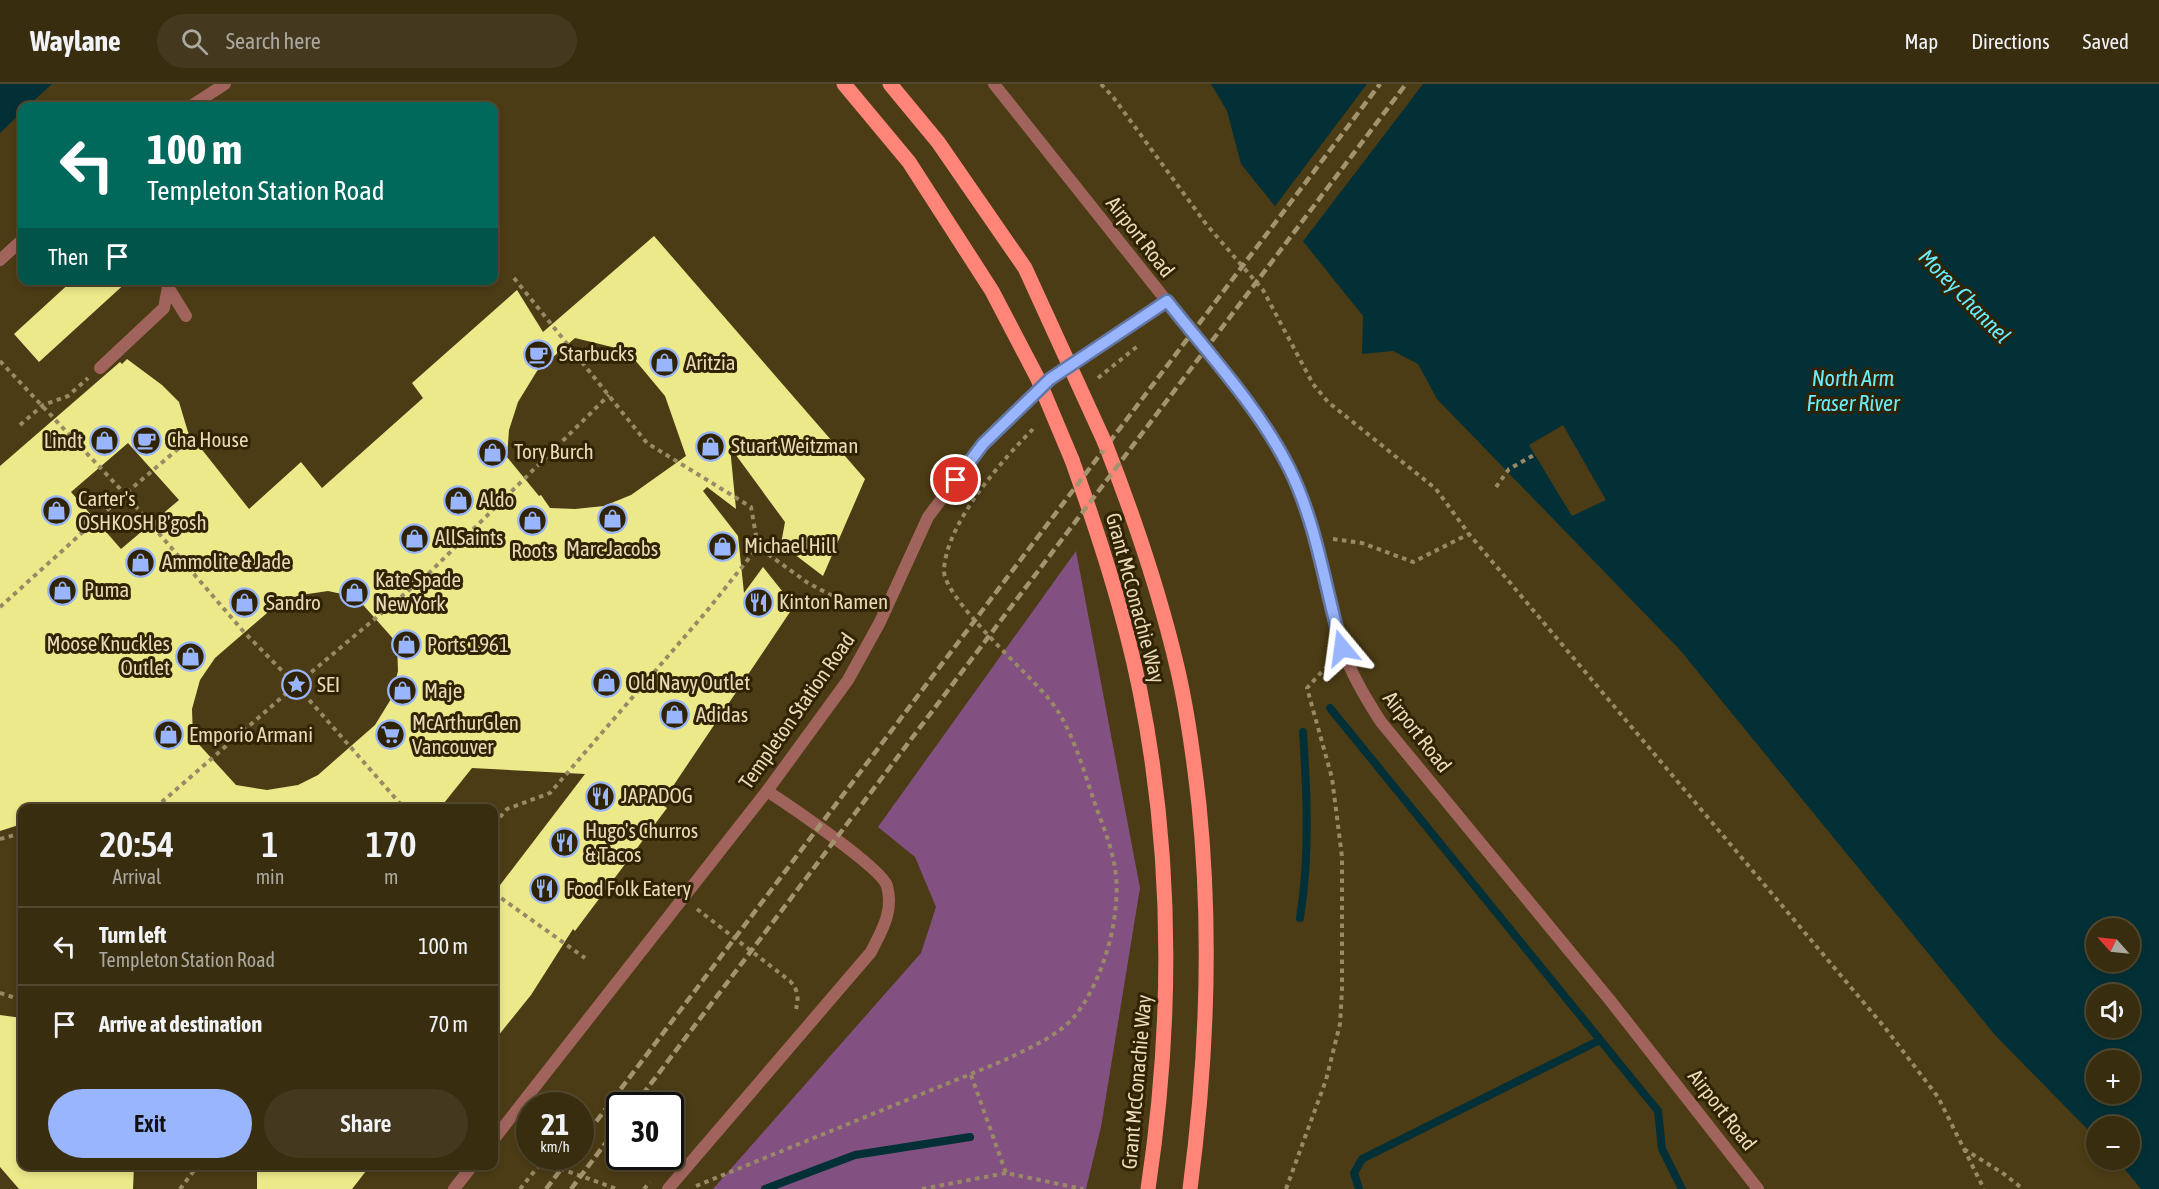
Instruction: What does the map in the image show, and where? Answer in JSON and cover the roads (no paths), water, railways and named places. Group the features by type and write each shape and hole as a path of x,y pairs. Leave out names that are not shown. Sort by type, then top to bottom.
{"main road":[{"name":"Grant McConachie Way","path":"844,84 909,162 992,291 1038,379 1072,460 1108,566 1127,635 1149,741 1161,835 1167,936 1166,1008 1160,1096 1148,1189"},
{"name":"Grant McConachie Way","path":"890,84 938,142 1024,268 1105,443 1136,525 1166,623 1179,673 1196,777 1205,877 1207,987 1202,1090 1190,1189"}],"street":[{"path":"197,102 225,84"},
{"name":"Airport Road","path":"994,84 1232,384 1270,437 1292,476 1314,536 1342,648 1365,698 1381,722 1609,999 1758,1189"},
{"path":"0,260 18,244"},
{"path":"100,368 164,308 166,285"},
{"path":"167,285 186,316"},
{"name":"Templeton Station Road","path":"498,1134 767,790 848,680 880,622 928,517 983,444 1050,379 1167,301"},
{"path":"668,1189 871,952 890,913 887,884 869,864 767,790"},
{"path":"454,1189 469,1170"}],"water":[{"path":"0,84 52,84 32,102 18,102 18,116 0,133"},
{"name":"North Arm Fraser River","path":"1211,84 2159,84 2159,1189 2141,1189 2125,1170 2140,1170 2140,1116 2086,1116 2086,1128 1995,1035 1680,650 1437,399 1418,364 1393,351 1362,354 1363,316 1241,164 1227,111"}],"waterway":[{"path":"1330,708 1658,1111 1662,1149 1682,1189"},
{"path":"1300,918 1306,848 1303,732"},
{"path":"1359,1189 1354,1173 1362,1159 1600,1040"},
{"path":"765,1189 855,1155 970,1137"}],"railway":[{"path":"594,1124 1380,84"},
{"path":"645,1092 1406,84"},
{"path":"571,1189 606,1143"},
{"path":"546,1189 560,1170"}],"place":[{"name":"Starbucks","path":"538,354"},
{"name":"Aritzia","path":"665,363"},
{"name":"Cha House","path":"146,440"},
{"name":"Lindt","path":"104,441"},
{"name":"Stuart Weitzman","path":"710,446"},
{"name":"Tory Burch","path":"493,452"},
{"name":"Aldo","path":"458,500"},
{"name":"Carter's OSHKOSH B'gosh","path":"57,511"},
{"name":"Marc Jacobs","path":"612,518"},
{"name":"Roots","path":"533,520"},
{"name":"AllSaints","path":"414,538"},
{"name":"Michael Hill","path":"723,546"},
{"name":"Ammolite & Jade","path":"141,562"},
{"name":"Puma","path":"63,590"},
{"name":"Kate Spade New York","path":"354,592"},
{"name":"Kinton Ramen","path":"758,602"},
{"name":"Sandro","path":"245,603"},
{"name":"Ports 1961","path":"406,645"},
{"name":"Moose Knuckles Outlet","path":"191,656"},
{"name":"Old Navy Outlet","path":"607,683"},
{"name":"SEI","path":"296,685"},
{"name":"Maje","path":"403,691"},
{"name":"Adidas","path":"675,715"},
{"name":"Emporio Armani","path":"168,735"},
{"name":"McArthurGlen Vancouver","path":"391,735"},
{"name":"JAPADOG","path":"600,796"},
{"name":"Hugo's Churros & Tacos","path":"564,843"},
{"name":"Food Folk Eatery","path":"545,889"}],"water label":[{"name":"Morey Channel","path":"1965,296"}]}
